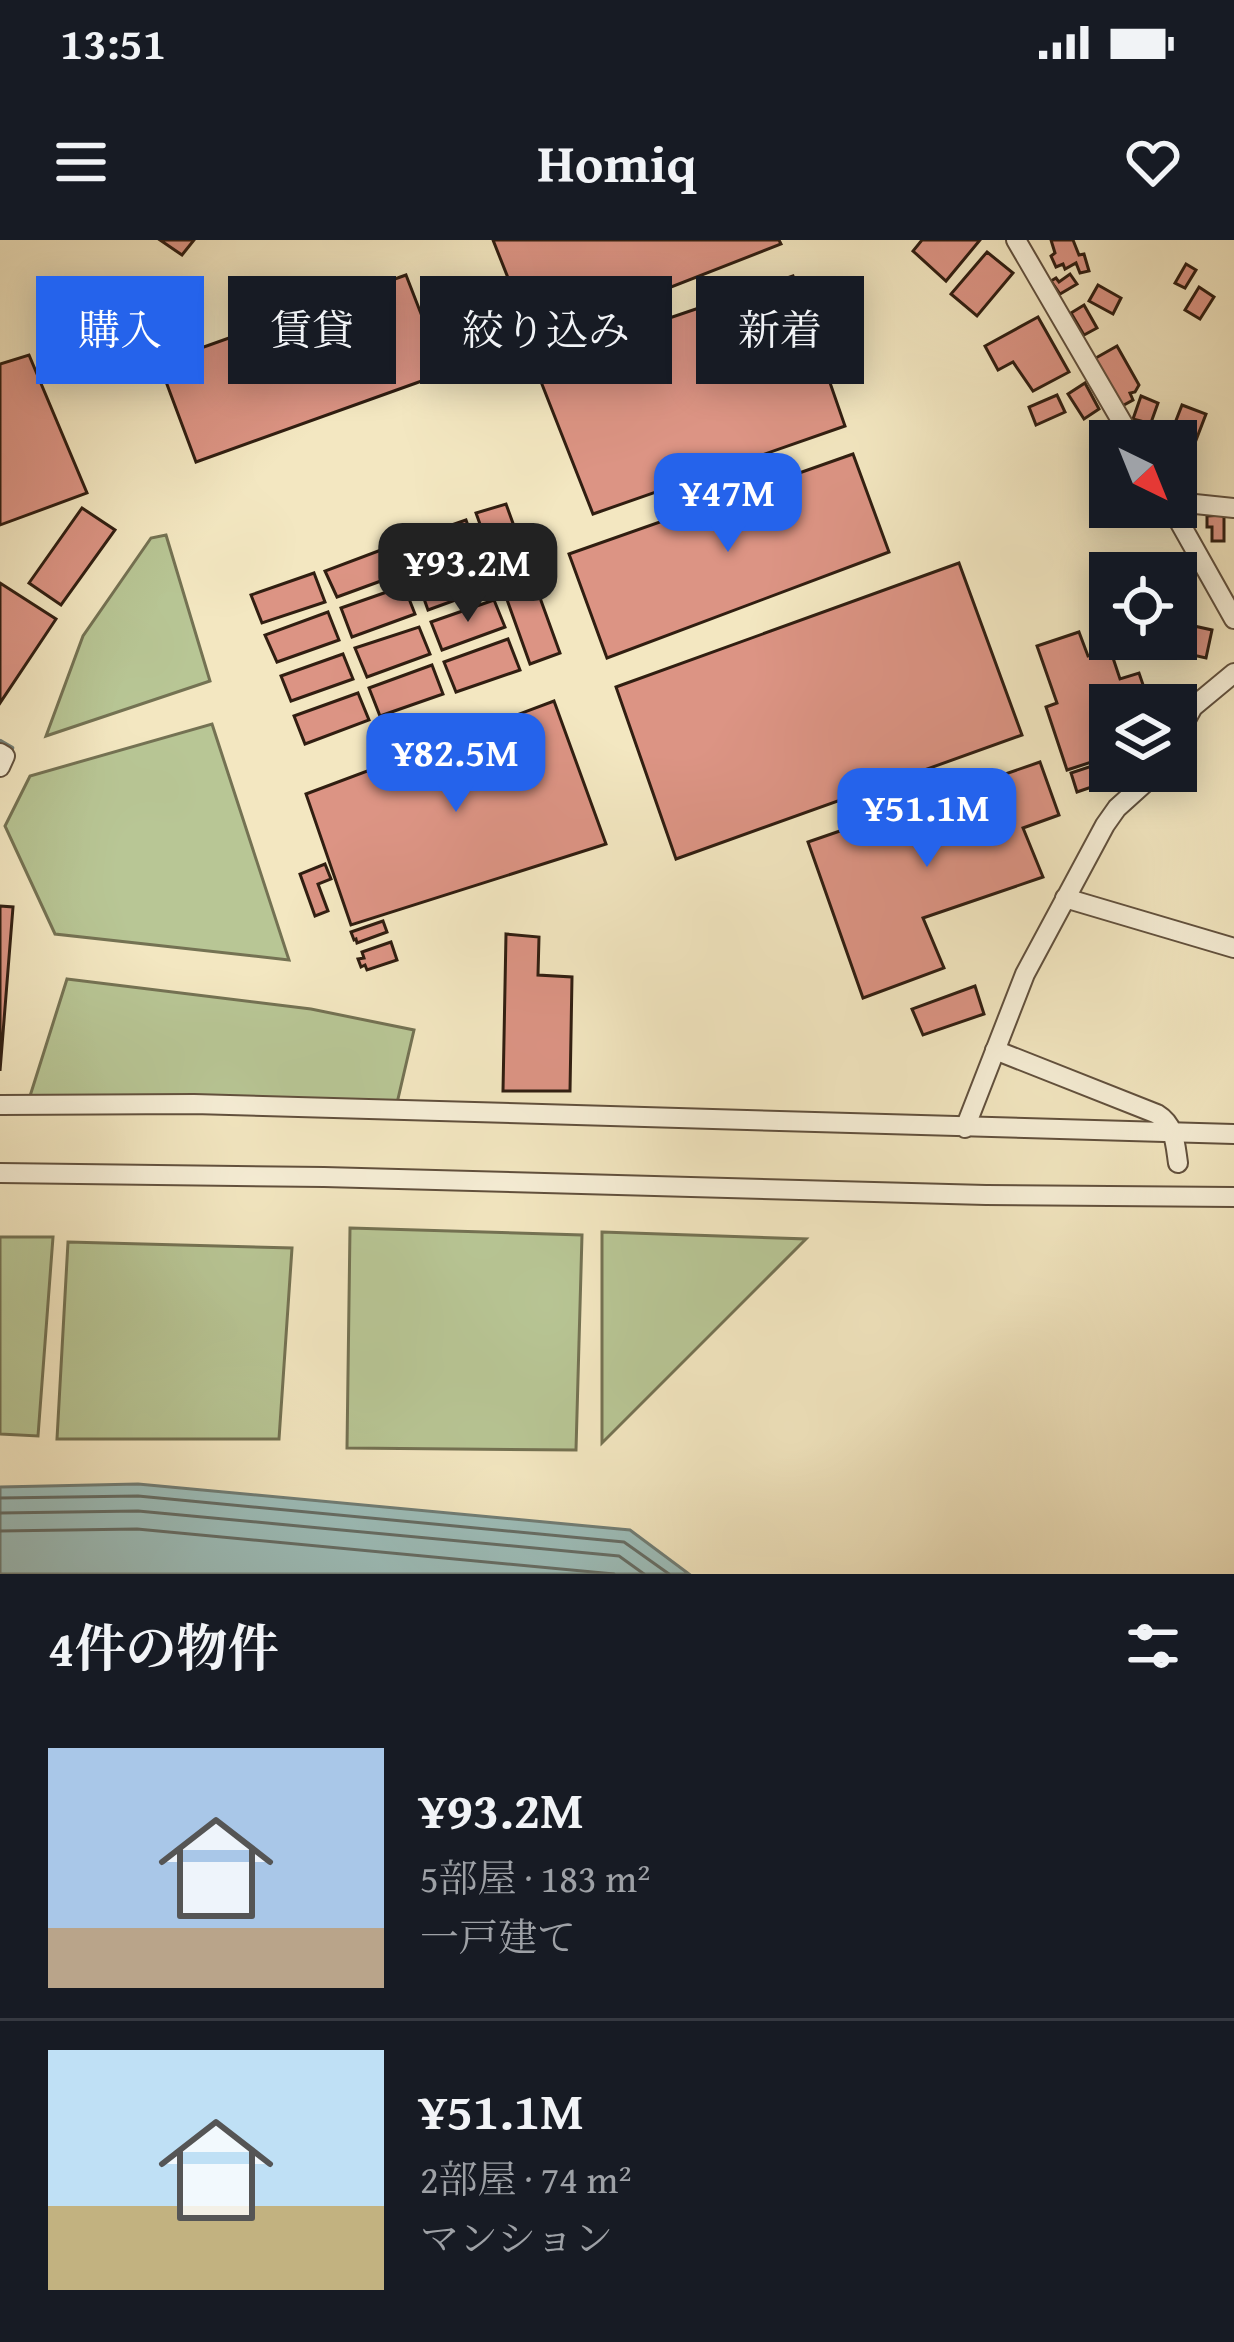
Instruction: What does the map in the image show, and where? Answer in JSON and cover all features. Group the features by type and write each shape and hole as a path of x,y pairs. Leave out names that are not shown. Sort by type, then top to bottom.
{"street":[{"path":"1016,240 1121,420"},
{"path":"1197,506 1234,508"},
{"path":"1187,528 1234,619"},
{"path":"1197,703 1234,673"},
{"path":"0,753 5,756 0,767"},
{"path":"965,1128 1024,974 1105,825 1135,792"},
{"path":"1066,898 1234,948"},
{"path":"995,1051 1167,1120 1178,1162"},
{"path":"0,1105 194,1104 1234,1135"},
{"path":"0,1172 1234,1197"}],"green space":[{"path":"166,535 210,681 46,736 83,636 151,538"},
{"path":"212,724 289,960 55,934 5,826 30,776"},
{"path":"67,979 311,1009 414,1030 397,1103 30,1096"},
{"path":"350,1228 582,1235 576,1450 347,1448"},
{"path":"602,1232 806,1239 602,1443"},
{"path":"0,1237 53,1237 38,1436 0,1434"},
{"path":"68,1242 292,1248 279,1439 57,1439"}],"water":[{"path":"138,1484 630,1530 689,1574 0,1574 0,1487"}],"building":[{"path":"160,240 194,240 182,255"},
{"path":"493,240 779,240 781,244 672,287 672,276 507,276"},
{"path":"922,240 980,240 946,281 913,251"},
{"path":"1051,240 1073,240 1089,271 1080,273 1076,263 1065,269 1063,264 1056,267"},
{"path":"987,252 1013,273 977,316 951,294"},
{"path":"1186,264 1196,270 1185,288 1175,283"},
{"path":"1070,274 1077,284 1060,294 1051,281 1059,282"},
{"path":"406,275 420,311 420,382 196,462 167,384 204,384 204,347 228,338 228,384 396,384 396,279"},
{"path":"1098,285 1121,298 1113,314 1089,301"},
{"path":"1199,287 1214,297 1200,319 1185,310"},
{"path":"1084,305 1097,328 1084,335 1071,313"},
{"path":"696,309 696,384 830,384 845,426 593,514 542,384 672,384 672,317"},
{"path":"1038,317 1069,372 1033,391 1013,362 998,370 985,346"},
{"path":"1117,346 1139,385 1130,393 1133,400 1122,406 1094,359"},
{"path":"29,355 36,384 41,384 87,493 0,525 0,364"},
{"path":"1085,383 1099,409 1084,419 1068,394"},
{"path":"1057,395 1065,412 1036,425 1029,407"},
{"path":"1141,396 1158,403 1152,420 1133,419"},
{"path":"1182,405 1206,414 1197,438 1197,420 1176,420"},
{"path":"853,454 889,552 607,658 569,554"},
{"path":"506,504 560,653 530,664 476,513"},
{"path":"82,508 115,530 61,605 29,583"},
{"path":"1224,515 1224,541 1212,541 1207,516"},
{"path":"466,520 476,548 415,570 403,542"},
{"path":"389,547 400,574 337,597 325,571"},
{"path":"481,558 491,587 428,610 417,579"},
{"path":"959,563 1022,735 676,859 616,687"},
{"path":"314,573 325,602 262,623 251,595"},
{"path":"0,583 56,619 0,703"},
{"path":"404,586 415,614 352,637 341,608"},
{"path":"494,600 505,627 442,650 431,622"},
{"path":"328,612 339,640 277,662 265,635"},
{"path":"419,627 430,654 367,677 355,648"},
{"path":"1197,627 1212,630 1206,658 1197,656"},
{"path":"1079,632 1089,660 1114,660 1120,679 1139,673 1143,684 1089,684 1089,763 1067,770 1046,707 1057,703 1037,646"},
{"path":"508,639 520,670 456,692 444,662"},
{"path":"343,654 353,679 291,701 281,676"},
{"path":"432,665 443,694 380,716 369,688"},
{"path":"358,693 369,720 305,744 294,716"},
{"path":"554,701 606,844 351,925 306,794"},
{"path":"1040,762 1059,815 1023,828 1043,877 923,918 944,968 863,998 808,842"},
{"path":"1089,767 1089,788 1077,792 1071,773"},
{"path":"325,864 331,879 318,884 328,911 315,916 300,874"},
{"path":"0,906 13,907 0,1071"},
{"path":"383,921 387,932 357,943 354,940 351,932"},
{"path":"506,934 539,937 538,975 572,977 570,1091 503,1091"},
{"path":"391,942 397,960 367,970 361,967 362,952"},
{"path":"975,986 984,1014 923,1035 912,1009"}],"waterway":[{"path":"0,741 12,748"}]}
